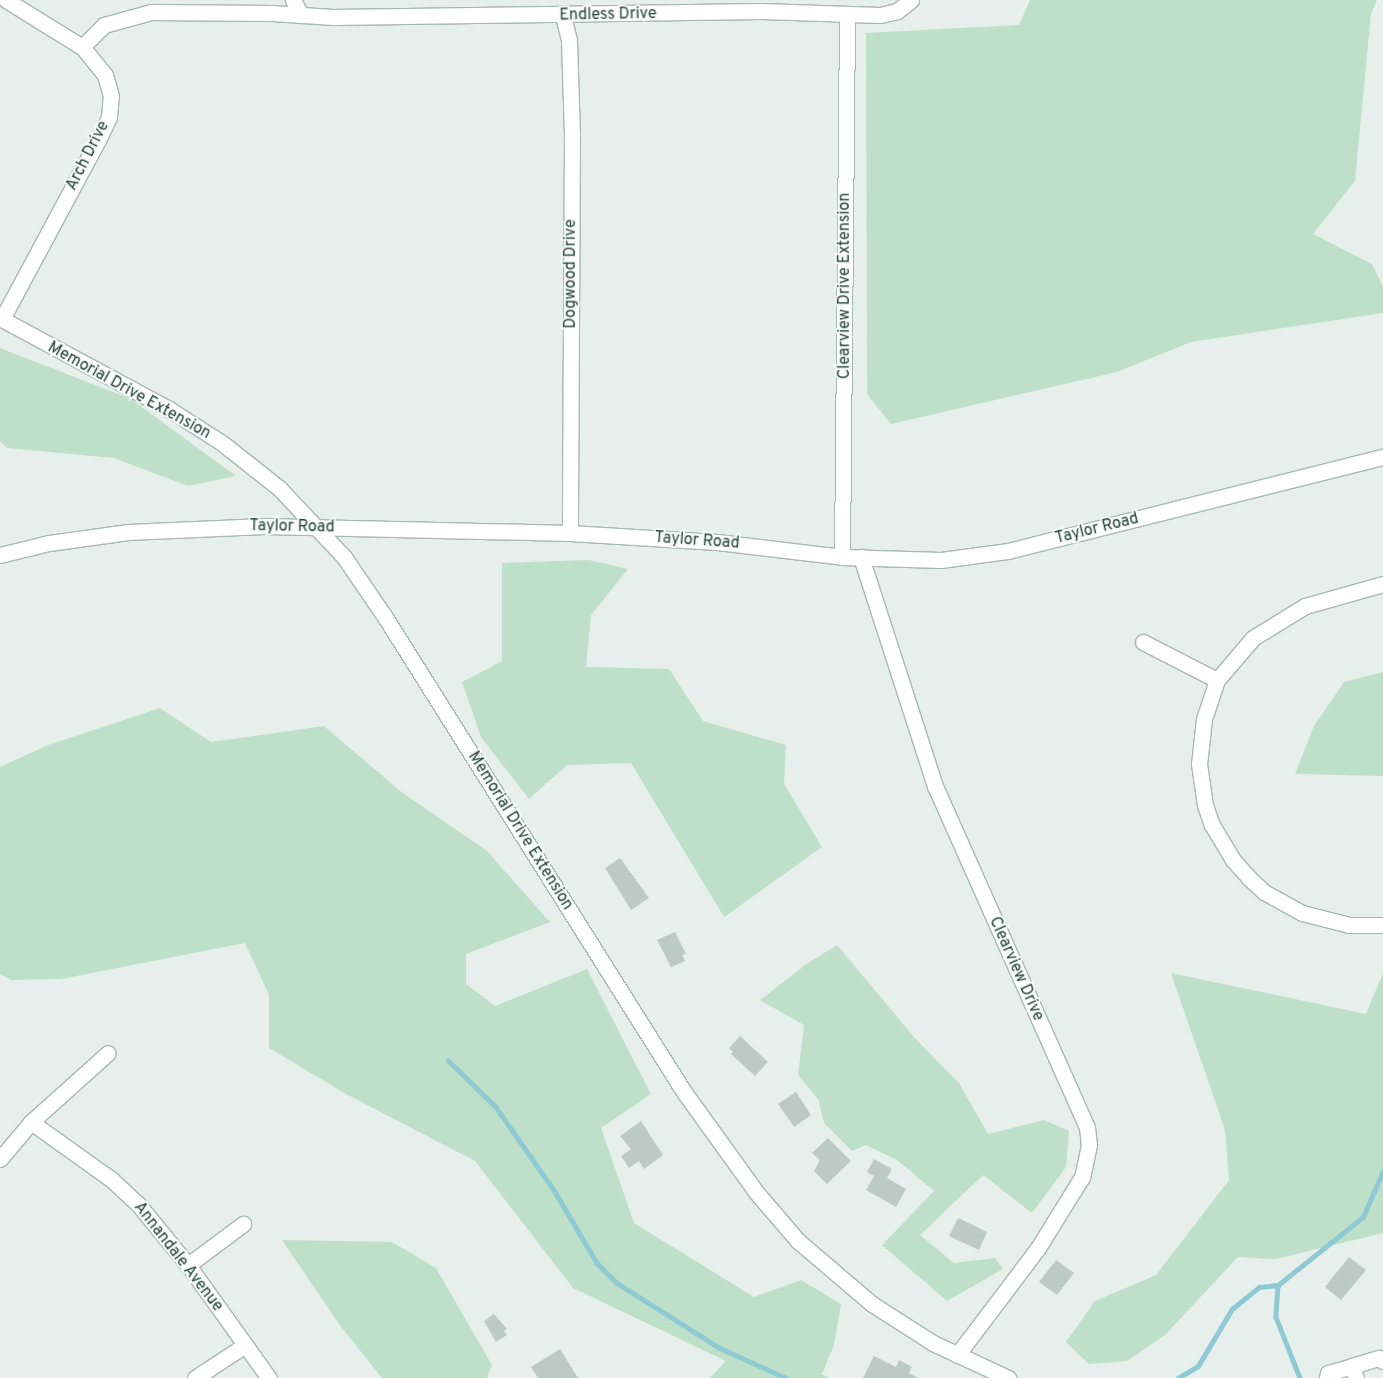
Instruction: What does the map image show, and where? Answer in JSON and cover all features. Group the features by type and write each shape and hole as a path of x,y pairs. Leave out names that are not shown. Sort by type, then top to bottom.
{"street":[{"name":"Arch Drive","path":"1,318 108,117 109,86 105,75 82,46 6,0"},
{"path":"293,0 301,15"},
{"name":"Endless Drive","path":"82,46 104,25 151,12 301,15 563,16 761,12 890,14 911,0"},
{"name":"Clearview Drive Extension","path":"842,557 847,14"},
{"name":"Dogwood Drive","path":"563,16 569,40 572,133 570,533"},
{"name":"Memorial Drive Extension","path":"1,318 169,410 222,443 279,488 344,558 385,617 684,1092 742,1175 798,1241 842,1281 901,1324 957,1355 1007,1378"},
{"name":"Taylor Road","path":"0,555 57,541 128,532 264,526 570,533 717,542 842,557 941,560 1008,551 1383,457"},
{"name":"Clearview Drive","path":"861,558 935,786 1087,1127 1089,1145 1082,1176 1038,1248 957,1355"},
{"path":"1383,584 1313,604 1278,620 1248,643 1217,680 1204,719 1199,764 1205,805 1222,843 1249,878 1284,905 1330,921 1383,925"},
{"path":"1143,642 1217,680"},
{"path":"0,1159 31,1122 108,1053"},
{"name":"Annandale Avenue","path":"31,1122 112,1180 138,1204 188,1265 269,1378"},
{"path":"188,1265 243,1224"},
{"path":"195,1378 245,1345"},
{"path":"1327,1378 1328,1373 1354,1372 1379,1358 1383,1361"}],"green space":[{"path":"1030,0 1377,0 1371,14 1355,181 1313,234 1372,264 1383,287 1383,313 1191,342 1117,372 891,424 867,394 866,33 1019,25"},
{"path":"0,348 131,399 236,476 188,486 114,458 7,448 0,441"},
{"path":"589,560 628,569 591,615 586,667 669,669 703,721 786,745 784,784 822,847 724,917 631,763 567,765 529,799 481,737 462,682 502,661 502,563"},
{"path":"1383,672 1383,776 1295,774 1314,726 1344,682"},
{"path":"160,708 211,742 324,726 400,791 487,851 550,922 466,954 466,984 495,1006 587,969 651,1094 601,1128 634,1223 754,1297 801,1280 841,1304 834,1345 822,1374 829,1378 710,1378 726,1361 573,1288 475,1161 346,1094 269,1048 269,995 245,943 61,979 11,980 0,974 0,767 48,745"},
{"path":"837,945 913,1036 959,1083 988,1134 1044,1120 1069,1131 1066,1167 1032,1213 983,1175 920,1235 954,1263 995,1258 1003,1269 947,1301 882,1245 934,1191 897,1160 866,1145 852,1151 824,1123 818,1099 798,1075 804,1025 760,1000 805,965"},
{"path":"1171,973 1366,1014 1383,973 1383,1233 1276,1259 1238,1257 1165,1335 1127,1361 1089,1364 1066,1342 1095,1301 1156,1275 1229,1180 1225,1130"},
{"path":"282,1240 392,1242 436,1268 492,1365 487,1378 382,1378 339,1324"}],"building":[{"path":"620,858 649,898 631,910 605,868"},
{"path":"675,932 686,954 682,955 685,961 671,967 657,940"},
{"path":"740,1036 768,1062 755,1076 731,1054 733,1052 729,1048"},
{"path":"796,1092 811,1115 794,1127 778,1104"},
{"path":"641,1121 663,1155 644,1169 639,1161 629,1168 621,1156 631,1149 620,1136"},
{"path":"828,1138 851,1161 827,1184 814,1171 820,1160 812,1153"},
{"path":"874,1159 892,1169 887,1178 906,1189 896,1207 866,1190 874,1176 867,1172"},
{"path":"958,1218 987,1232 979,1250 949,1236"},
{"path":"1349,1257 1366,1270 1341,1300 1325,1287"},
{"path":"1056,1260 1074,1273 1057,1295 1039,1282"},
{"path":"494,1314 507,1329 504,1331 507,1335 496,1342 484,1321"},
{"path":"560,1349 578,1378 538,1378 531,1367"},
{"path":"874,1356 896,1367 899,1360 912,1367 909,1373 918,1378 863,1378"}],"waterway":[{"path":"448,1060 496,1107 554,1190 597,1263 617,1283 720,1348 786,1378"},
{"path":"1178,1378 1198,1366 1232,1309 1259,1287 1278,1285 1363,1217 1383,1171"},
{"path":"1278,1285 1276,1317 1300,1378"}]}
